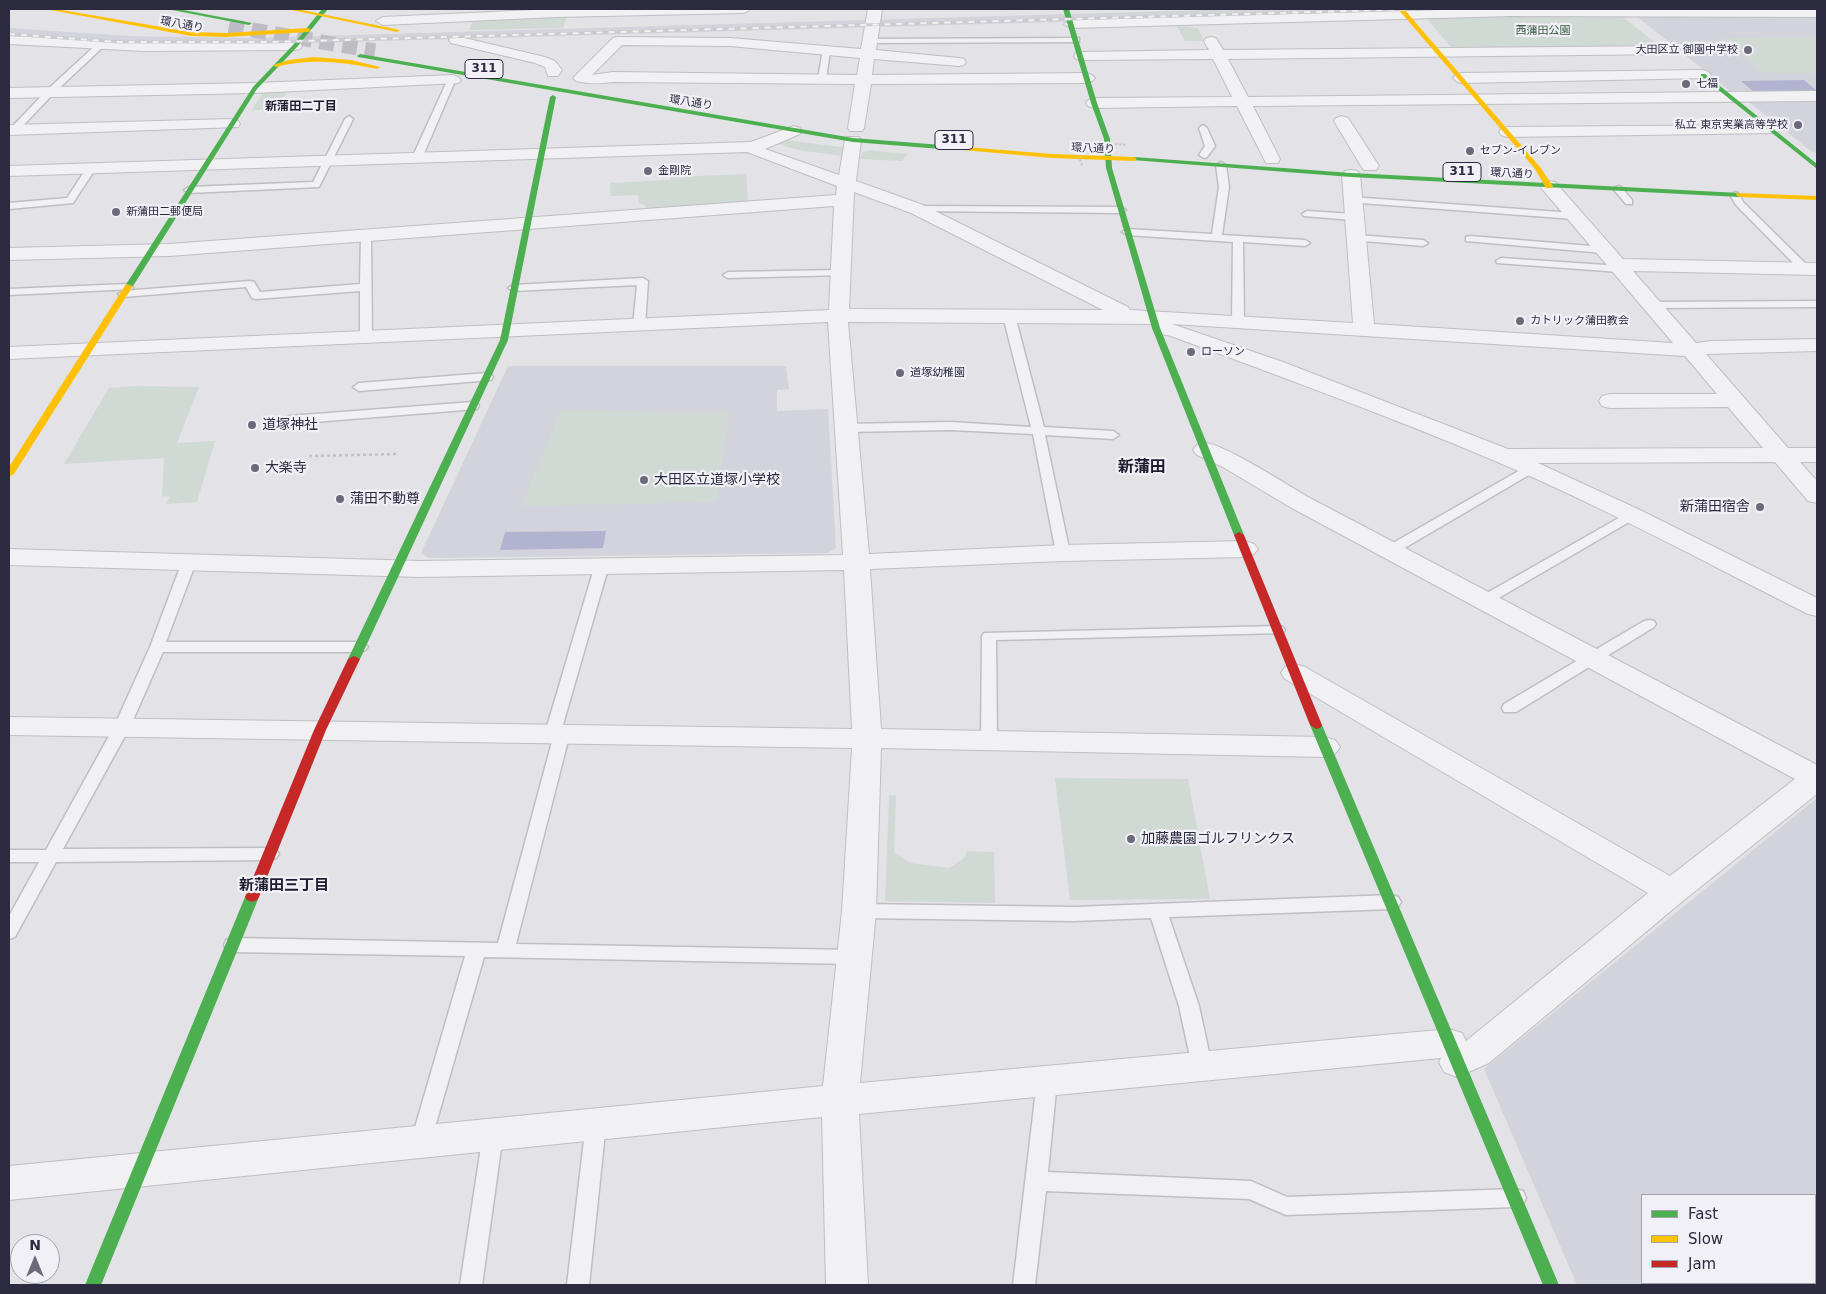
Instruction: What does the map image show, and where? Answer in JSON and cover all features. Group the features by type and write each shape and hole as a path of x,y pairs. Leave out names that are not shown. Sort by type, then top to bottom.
{"street":[{"path":"48,9 191,34 246,34 308,30"},
{"name":"環八通り","path":"88,9 217,31"},
{"path":"170,9 231,23 252,23 255,26 246,34"},
{"path":"290,9 322,12 378,23 397,30"},
{"path":"378,23 410,9"},
{"path":"378,23 556,11 744,9"},
{"path":"847,1285 840,1100 859,911 867,738 857,562 838,316 844,191 875,9"},
{"path":"1623,10 1771,130 1813,160"},
{"path":"1552,1285 1325,747 1154,323 1109,168 1107,139 1094,103 1068,15 1195,12 1623,10 1817,13"},
{"path":"280,17 322,12"},
{"path":"9,474 255,88 295,46 322,12"},
{"path":"1195,12 1272,159"},
{"path":"1404,12 1481,100 1603,250 1653,305 1817,496"},
{"name":"環八通り","path":"157,14 231,23"},
{"path":"231,23 258,18"},
{"path":"9,40 170,48 295,46 305,50 336,52 452,80 699,122 797,126"},
{"path":"456,40 540,60 550,64 555,70 553,74"},
{"path":"587,79 618,41 730,42 826,50 868,48 959,62"},
{"path":"1078,48 1219,55 1673,50"},
{"name":"環八通り","path":"359,49 797,126 1052,156 1108,153 1204,155 1370,166 1546,181 1618,190 1817,198"},
{"name":"環八通り","path":"375,51 797,126"},
{"path":"276,65 336,52"},
{"path":"649,83 663,58 719,55"},
{"path":"534,70 587,79 613,77 649,83 732,78 864,80 1087,78"},
{"path":"1461,78 1703,75"},
{"path":"724,96 732,78"},
{"path":"9,92 255,88 452,80"},
{"path":"1094,103 1817,96"},
{"path":"93,1285 320,730 502,344 553,97"},
{"path":"1606,98 1642,132"},
{"path":"1342,121 1370,166"},
{"path":"12,129 232,124"},
{"path":"9,171 752,147 763,144 797,126"},
{"path":"1507,132 1771,130"},
{"path":"752,147 756,151 844,191 917,209 1006,255 1087,293 1121,311 1123,316"},
{"name":"環八通り","path":"1108,153 1221,165 1351,175 1817,187"},
{"path":"1351,175 1352,208 1364,330"},
{"path":"9,254 150,251 527,225 844,191"},
{"path":"1618,267 1685,263 1811,269"},
{"path":"9,353 838,316 1123,316 1154,323 1275,367 1504,456 1631,515 1817,608"},
{"path":"1154,323 1238,322 1691,350 1711,347 1817,345"},
{"path":"1610,401 1734,400"},
{"path":"9,1183 596,1123 1202,1066 1453,1052 1476,1053 1672,892 1817,778 1299,502 1229,461 1206,450"},
{"path":"1504,456 1817,455"},
{"path":"9,557 396,569 857,562 1063,553 1245,549"},
{"path":"1296,673 1672,892"},
{"path":"9,726 558,733 1325,747"}],"lane":[{"path":"12,129 100,46"},
{"path":"868,48 1078,48"},
{"path":"929,49 1078,48"},
{"path":"822,79 826,50"},
{"path":"417,158 452,80"},
{"path":"189,190 316,185 349,120"},
{"path":"1204,128 1210,146 1204,155"},
{"path":"1217,237 1224,187 1221,165"},
{"path":"9,206 70,201 91,168"},
{"path":"1618,190 1629,202"},
{"path":"1735,195 1739,203 1811,269"},
{"path":"1306,214 1352,208 1574,216"},
{"path":"917,209 1121,210"},
{"path":"1127,232 1305,243"},
{"path":"366,236 364,262 367,287 366,338"},
{"path":"1356,238 1423,242"},
{"path":"1238,239 1238,322"},
{"path":"1470,239 1603,250"},
{"path":"1500,261 1618,267"},
{"path":"728,275 839,273"},
{"path":"513,288 643,281 639,326"},
{"path":"9,292 125,290 250,284 256,296 367,287"},
{"path":"1653,305 1817,304"},
{"path":"1008,316 1038,430 1063,553"},
{"path":"358,387 486,377"},
{"path":"289,420 473,406"},
{"path":"846,428 951,426 1113,435"},
{"path":"1391,550 1529,469"},
{"path":"1484,600 1631,515"},
{"path":"9,932 122,727 157,647 189,562"},
{"path":"505,951 558,733 602,565"},
{"path":"1510,708 1649,624"},
{"path":"989,740 989,636 1278,630"},
{"path":"157,647 360,647"},
{"path":"9,856 270,854"},
{"path":"859,911 1074,914 1392,902"},
{"path":"1158,911 1189,1006 1202,1066"},
{"path":"233,945 853,957"},
{"path":"421,1141 476,951"},
{"path":"1024,1285 1047,1081"},
{"path":"578,1285 596,1123"},
{"path":"471,1285 493,1134"},
{"path":"1036,1181 1251,1190 1286,1206 1515,1198"}],"path":[{"path":"1082,165 1073,141 1127,145"},
{"path":"309,456 398,454"}],"shaded area":[{"path":"1242,9 1522,9 273,44 180,45 9,37 9,28 129,36 250,38"},
{"name":"大田区立 御園中学校","path":"1635,15 1817,15 1817,93 1746,94 1730,91"},
{"name":"私立 東京実業高等学校","path":"1745,99 1817,99 1817,153 1811,151"},
{"name":"大田区立道塚小学校","path":"508,366 786,366 789,389 777,390 777,411 828,409 836,548 828,553 429,558 421,553"},
{"path":"1817,798 1817,1285 1577,1285 1484,1069"}],"green space":[{"name":"西蒲田公園","path":"1619,14 1658,45 1654,48 1459,49 1451,47 1428,20 1433,16"},
{"path":"567,16 563,28 469,30 474,19"},
{"path":"1177,26 1198,28 1204,41 1185,41"},
{"path":"1817,37 1817,76 1813,73 1764,73 1720,38"},
{"path":"288,90 281,102 295,102 292,109 252,110 264,91"},
{"path":"785,140 844,148 842,156 798,150 778,144"},
{"path":"870,150 908,154 902,161 860,159 863,152"},
{"path":"746,174 748,201 647,210 645,205 638,203 638,195 611,196 610,183 670,180 671,177"},
{"path":"135,386 199,387 177,443 215,441 197,502 166,504 170,497 162,496 164,458 64,464 109,388"},
{"path":"561,410 730,412 716,502 521,506"},
{"name":"加藤農園ゴルフリンクス","path":"1055,778 1188,779 1210,899 1070,900"},
{"path":"889,795 896,796 894,852 910,863 949,868 964,858 967,851 994,852 995,903 885,901"}],"water":[{"path":"1804,80 1817,91 1754,92 1741,81"},
{"path":"606,531 603,548 500,550 505,532"}],"tunnel":[{"path":"229,26 375,51"}],"railway":[{"path":"9,34 118,42 271,42 1417,9"}],"traffic: fast":[{"path":"170,9 249,23"},
{"path":"129,286 255,88 295,46 325,9"},
{"path":"1066,9 1094,103 1107,139 1109,168 1156,328 1239,535"},
{"path":"360,56 853,140 954,148"},
{"path":"1703,75 1817,167"},
{"path":"354,659 504,340 553,97"},
{"path":"1134,159 1351,175 1740,195"},
{"path":"1316,725 1551,1285"},
{"path":"93,1285 252,897"}],"traffic: slow":[{"path":"48,9 191,34 226,35 308,30"},
{"path":"290,9 397,30"},
{"path":"1401,9 1538,168 1549,186"},
{"path":"276,65 301,59 326,59 377,67"},
{"path":"954,148 1052,156 1134,159"},
{"path":"1740,195 1817,198"},
{"path":"9,474 129,286"}],"traffic: jam":[{"path":"1239,535 1316,725"},
{"path":"252,897 320,730 354,659"}],"place":[{"name":"大田区立 御園中学校","path":"1748,50"},
{"name":"七福","path":"1686,84"},
{"name":"私立 東京実業高等学校","path":"1798,125"},
{"name":"セブン-イレブン","path":"1470,151"},
{"name":"金剛院","path":"648,171"},
{"name":"新蒲田二郵便局","path":"116,212"},
{"name":"カトリック蒲田教会","path":"1520,321"},
{"name":"ローソン","path":"1191,352"},
{"name":"道塚幼稚園","path":"900,373"},
{"name":"道塚神社","path":"252,425"},
{"name":"大楽寺","path":"255,468"},
{"name":"大田区立道塚小学校","path":"644,480"},
{"name":"蒲田不動尊","path":"340,499"},
{"name":"新蒲田宿舎","path":"1760,507"},
{"name":"加藤農園ゴルフリンクス","path":"1131,839"}],"district":[{"name":"新蒲田二丁目","path":"301,107"},
{"name":"新蒲田","path":"1142,468"},
{"name":"新蒲田三丁目","path":"284,886"}]}
